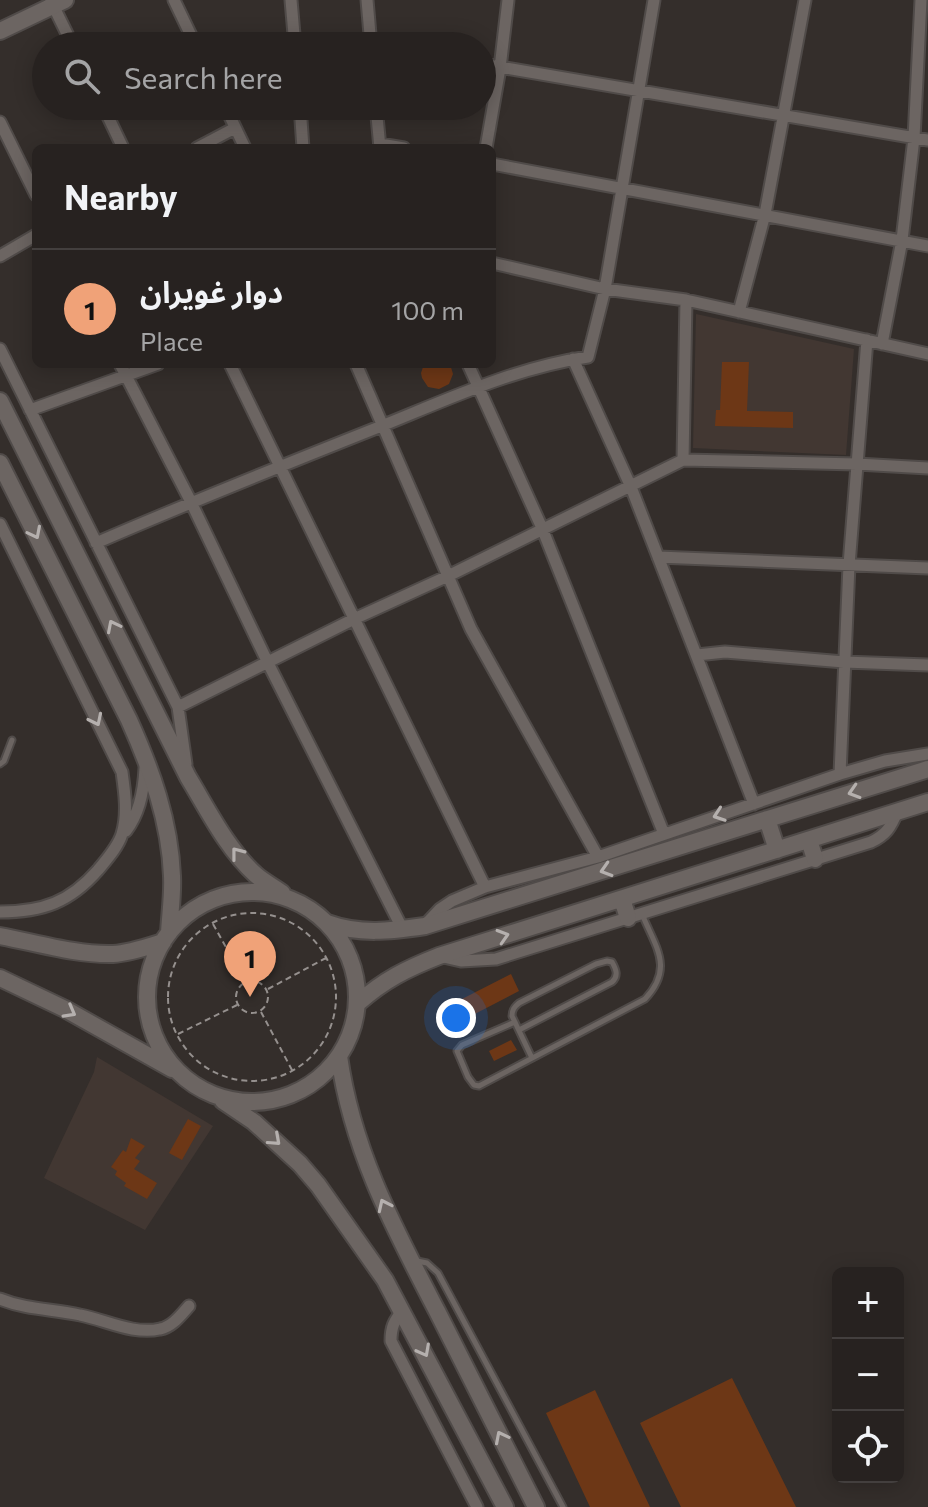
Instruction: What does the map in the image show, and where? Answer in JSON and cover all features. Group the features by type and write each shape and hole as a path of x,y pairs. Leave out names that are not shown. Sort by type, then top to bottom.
{"main road":[{"path":"0,31 56,2"},
{"path":"0,401 188,777 207,809 245,863 257,875 327,923 341,940 351,960 358,1003 354,1026 339,1056 320,1078 282,1098 254,1102 212,1094"},
{"path":"0,463 145,755 168,842 172,876 166,937"},
{"path":"327,923 342,929 375,932 425,926 928,769"},
{"path":"358,1003 397,974 439,956 928,802"},
{"path":"767,819 777,850"},
{"path":"809,840 815,859"},
{"path":"186,1078 160,1047 147,1007 151,967 166,937 187,914 222,896 260,892 297,902"},
{"path":"622,899 635,916"},
{"path":"0,936 113,954 131,952 166,937"},
{"path":"0,978 65,1009 212,1094 254,1122 300,1164 365,1251 403,1310 505,1507"},
{"path":"339,1056 346,1101 378,1192 536,1507"}],"street":[{"path":"174,0 189,32"},
{"path":"291,0 294,32"},
{"path":"367,0 370,32"},
{"path":"496,91 508,0"},
{"path":"96,543 477,387 551,363 588,357 605,289 654,0"},
{"path":"739,312 765,214 805,0"},
{"path":"882,344 902,240 914,138 921,0"},
{"path":"56,2 68,32"},
{"path":"496,67 928,140"},
{"path":"110,120 121,144"},
{"path":"231,120 243,144"},
{"path":"301,120 303,144"},
{"path":"377,120 380,144"},
{"path":"487,144 491,120"},
{"path":"0,122 32,187"},
{"path":"205,144 235,128"},
{"path":"496,165 928,246"},
{"path":"0,256 32,237"},
{"path":"496,264 605,289 686,300 928,354"},
{"path":"683,460 686,300"},
{"path":"840,774 849,565 867,340"},
{"path":"0,349 178,707 188,777"},
{"path":"573,359 631,487 754,804"},
{"path":"122,368 403,930"},
{"path":"30,410 147,368"},
{"path":"232,368 485,887"},
{"path":"358,368 471,629 598,857"},
{"path":"470,368 542,528 664,834"},
{"path":"178,707 683,460 928,468"},
{"path":"0,524 122,772 125,809 121,838"},
{"path":"658,557 928,568"},
{"path":"697,655 725,652 928,665"},
{"path":"425,926 452,901 485,887 598,857 840,774 885,761 928,754"},
{"path":"0,912 41,909 73,894 88,882 131,825 145,781 145,755"},
{"path":"439,956 461,961 496,959 635,916 882,837 897,812"},
{"path":"0,1299 33,1309 76,1314 142,1330 163,1329 189,1306"},
{"path":"403,1310 394,1321 391,1341 477,1507"}],"lane":[{"path":"0,764 12,740"},
{"path":"515,1022 460,1048 457,1054 474,1085 479,1086 640,1002 656,986 662,972 661,965 635,916"},
{"path":"519,1030 612,982 617,975 612,962 596,964 519,1003 512,1011 515,1022 532,1058"},
{"path":"411,1261 427,1263 438,1273 563,1507"}],"path":[{"path":"247,913 281,918 304,931 327,957 337,991 335,1017 319,1048 293,1071 253,1081 222,1075 195,1059 177,1034 168,1003 172,971 188,943 213,923 247,913"},
{"path":"213,923 246,983"},
{"path":"266,990 327,957"},
{"path":"258,982 266,990 267,1003 260,1011 248,1012 238,1004 238,991 246,983 258,982"},
{"path":"177,1034 238,1004"},
{"path":"260,1011 293,1071"}],"shaded area":[{"path":"696,314 854,349 846,455 693,448"},
{"path":"97,1057 213,1126 145,1230 44,1178 94,1072"}],"building":[{"path":"722,362 749,362 747,411 793,412 793,428 715,426 716,410 720,410"},
{"path":"423,368 451,368 453,374 449,384 439,389 428,387 421,373"},
{"path":"511,974 519,991 469,1017 460,1000"},
{"path":"511,1040 517,1050 494,1061 489,1051"},
{"path":"188,1119 201,1126 182,1160 169,1153"},
{"path":"131,1138 145,1146 135,1158 140,1161 134,1169 157,1183 147,1199 124,1186 126,1183 115,1175 117,1171 111,1167 123,1150 126,1152"},
{"path":"732,1378 796,1507 681,1507 640,1423"},
{"path":"595,1390 650,1507 590,1507 546,1413"}],"place":[{"name":"دوار غويران","path":"250,997"}]}
